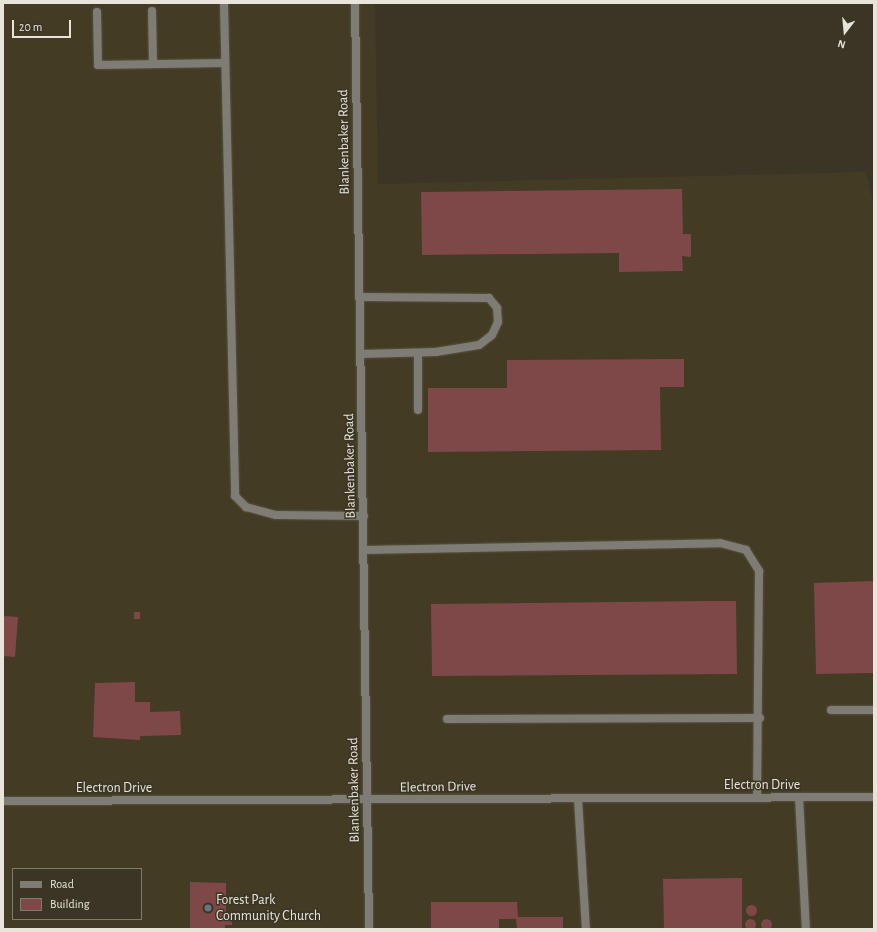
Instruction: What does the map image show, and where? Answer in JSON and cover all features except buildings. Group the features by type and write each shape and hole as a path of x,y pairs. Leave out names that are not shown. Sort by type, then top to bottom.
{"street":[{"path":"224,3 235,496 246,507 276,515 364,516"},
{"name":"Blankenbaker Road","path":"355,3 364,516 369,929"},
{"path":"152,11 153,64"},
{"path":"97,12 98,65 225,63"},
{"path":"360,297 475,296 489,298 497,308 498,322 492,335 480,345 418,353 361,354"},
{"path":"418,353 418,410"},
{"path":"364,550 712,543 746,550 759,570 760,718 757,798"},
{"path":"831,710 874,710"},
{"path":"447,719 760,718"},
{"name":"Electron Drive","path":"3,801 367,801 874,797"},
{"path":"800,798 806,929"},
{"path":"578,799 586,929"}],"shaded area":[{"path":"3,3 375,3 378,184 866,172 874,205 874,929 3,929"}],"place":[{"name":"Forest Park Community Church","path":"208,908"}]}
